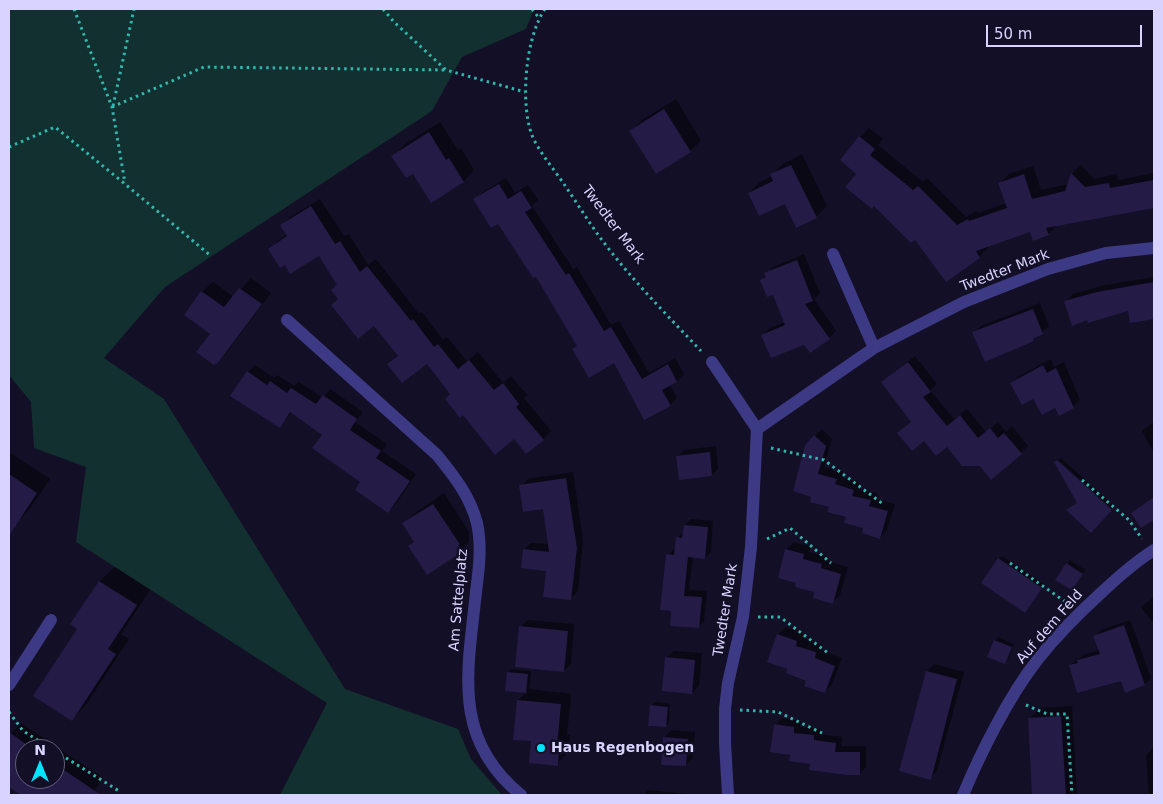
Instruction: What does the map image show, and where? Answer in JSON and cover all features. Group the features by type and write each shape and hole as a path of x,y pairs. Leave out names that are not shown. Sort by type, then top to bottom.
{"street":[{"name":"Twedter Mark","path":"728,795 725,709 728,683 743,617 751,546 757,429 874,348 964,302 1048,270 1106,253 1154,248"},
{"path":"833,254 874,348"},
{"name":"Am Sattelplatz","path":"287,320 437,455 458,481 468,499 477,524 480,553 469,660 468,699 472,724 481,749 495,772 521,795"},
{"path":"712,362 757,429"},
{"name":"Auf dem Feld","path":"964,795 974,769 1011,700 1038,659 1080,612 1127,569 1153,551"},
{"path":"9,685 51,620"}],"path":[{"path":"74,9 112,107 126,184"},
{"path":"112,107 134,9"},
{"path":"384,9 394,22 446,70"},
{"path":"532,9 539,18"},
{"name":"Twedter Mark","path":"545,9 539,18 530,50 525,92 526,116 534,140 599,236 645,291 712,362"},
{"path":"112,107 204,67 446,70 525,92"},
{"path":"9,147 55,127 211,256"},
{"path":"756,447 774,448 824,460 883,504"},
{"path":"1082,480 1129,520 1153,551"},
{"path":"766,540 790,528 832,563"},
{"path":"1010,563 1080,612"},
{"path":"743,617 780,617 828,654"},
{"path":"1027,706 1047,714 1067,714 1072,795"},
{"path":"738,710 778,712 822,733"},
{"path":"9,712 23,731 36,739"},
{"path":"65,757 119,791"}],"green space":[{"path":"9,9 534,9 526,29 462,57 432,111 165,287 104,358 164,399 345,689 458,729 471,759 502,795 280,795 327,703 76,542 86,467 34,448 31,402 9,375"}],"building":[{"path":"664,109 691,152 656,174 629,131"},
{"path":"429,132 446,160 449,158 464,182 431,203 413,174 406,178 391,156"},
{"path":"859,136 875,149 870,155 913,190 918,186 957,225 968,219 969,221 1007,208 998,183 1024,174 1032,199 1065,191 1071,173 1085,187 1109,183 1110,188 1154,180 1154,208 1046,228 1049,235 1033,241 1030,232 976,251 980,258 946,282 915,240 911,243 874,206 872,209 845,187 856,174 840,160"},
{"path":"791,165 817,218 796,228 785,204 759,216 748,193 773,181 770,174"},
{"path":"499,184 508,199 521,191 532,208 525,212 566,275 569,273 604,331 611,327 642,379 668,364 677,382 662,390 671,406 644,420 614,363 589,378 572,349 577,346 536,277 533,278 498,224 491,228 473,199"},
{"path":"311,206 335,244 340,241 360,272 367,266 411,321 413,319 434,347 438,344 458,369 469,360 494,390 503,383 519,404 516,407 544,440 526,454 514,439 495,455 463,415 460,418 445,399 450,394 427,364 402,383 387,364 398,356 374,326 358,339 331,305 338,299 331,290 337,285 319,256 290,274 285,265 280,268 268,249 287,236 280,225"},
{"path":"797,260 813,301 805,304 830,339 810,353 804,345 771,358 761,335 785,325 773,295 767,297 760,280 766,277 764,273"},
{"path":"1154,282 1154,319 1130,323 1128,311 1088,323 1087,320 1072,326 1064,301 1097,292"},
{"path":"239,288 262,304 217,364 214,365 196,352 210,334 184,315 201,291 224,307"},
{"path":"1033,309 1043,334 1033,339 1034,341 985,362 972,332"},
{"path":"908,362 931,392 923,397 947,426 960,415 978,438 990,428 998,438 1004,433 1022,454 991,480 980,466 962,466 947,447 936,456 924,441 912,451 897,433 911,422 881,382"},
{"path":"1043,365 1047,373 1056,368 1074,408 1059,416 1055,408 1042,415 1033,399 1022,405 1010,383"},
{"path":"247,371 267,385 270,381 287,393 291,388 316,404 323,395 357,419 350,430 381,451 376,458 410,481 388,513 355,490 360,482 312,448 322,435 290,412 280,428 230,396"},
{"path":"814,435 826,446 818,474 837,479 835,484 854,490 852,496 871,500 869,506 888,511 880,539 862,533 863,528 844,523 846,517 827,512 829,507 810,502 811,497 793,491 805,445"},
{"path":"710,452 712,476 679,480 676,456"},
{"path":"1057,460 1112,510 1091,533 1066,510 1077,503 1054,462"},
{"path":"9,474 37,493 9,536"},
{"path":"566,478 577,548 571,600 543,597 546,571 521,568 523,549 549,552 543,509 523,512 519,485"},
{"path":"1154,497 1154,520 1141,528 1131,513"},
{"path":"433,504 459,543 459,554 427,575 408,546 414,542 402,523"},
{"path":"684,525 708,527 705,559 688,557 684,596 702,597 699,628 670,626 671,611 660,610 666,554 674,555 676,537 682,538"},
{"path":"785,549 804,554 803,559 822,564 821,568 841,574 833,604 813,598 814,592 795,587 796,583 778,578"},
{"path":"998,558 1042,588 1025,613 981,583"},
{"path":"1066,563 1083,574 1072,590 1055,580"},
{"path":"99,581 137,605 108,649 116,654 72,721 33,696 77,629 70,624"},
{"path":"1124,625 1145,685 1125,693 1121,681 1077,693 1069,665 1078,663 1077,660 1100,654 1093,636"},
{"path":"519,626 568,631 564,672 515,667"},
{"path":"777,634 797,641 796,646 816,652 815,658 835,666 825,693 804,686 806,681 786,673 787,669 767,662"},
{"path":"994,640 1012,647 1005,664 987,657"},
{"path":"665,657 695,660 692,694 662,691"},
{"path":"926,671 957,679 931,780 899,771"},
{"path":"507,672 528,674 526,693 505,691"},
{"path":"517,700 561,704 557,746 559,746 558,766 529,763 531,741 513,740"},
{"path":"650,705 668,707 666,727 648,726"},
{"path":"1061,716 1066,795 1032,795 1028,718"},
{"path":"774,724 794,727 794,733 814,735 814,740 836,743 835,752 860,752 860,775 809,770 810,764 789,761 790,755 770,752"},
{"path":"9,732 19,739 15,739 15,789 65,789 65,771 101,795 21,795 9,787"},
{"path":"663,737 688,739 686,766 661,765"}],"place":[{"name":"Haus Regenbogen","path":"541,748"}]}
